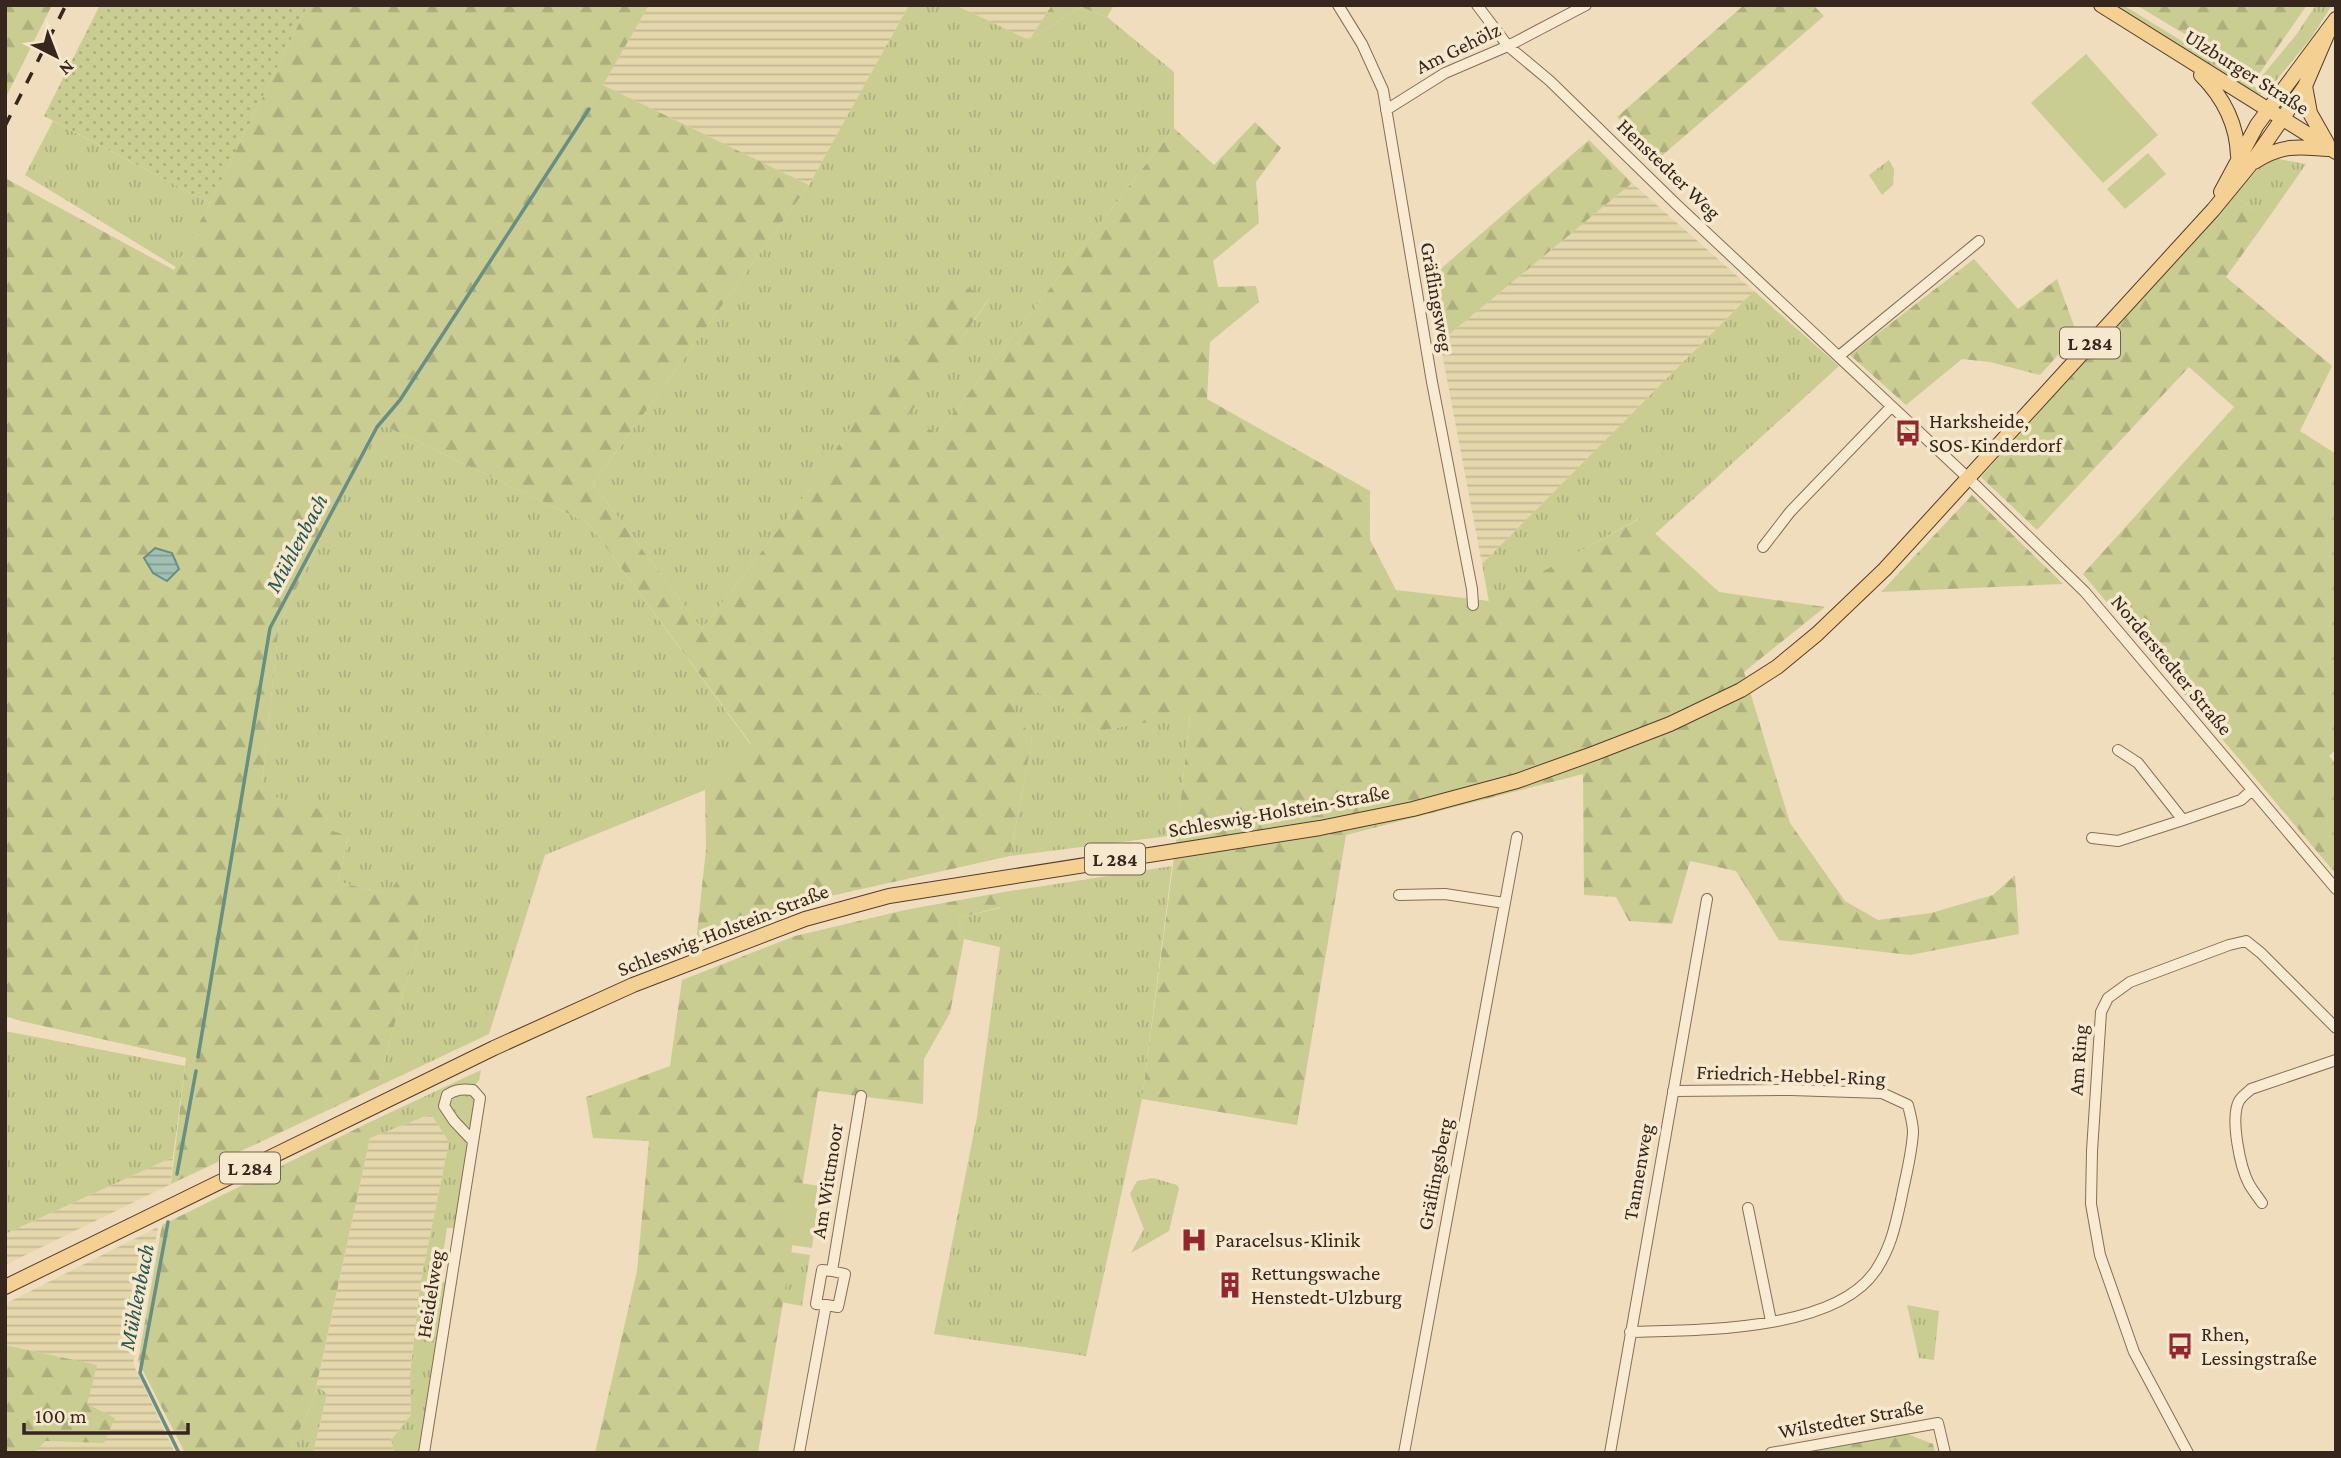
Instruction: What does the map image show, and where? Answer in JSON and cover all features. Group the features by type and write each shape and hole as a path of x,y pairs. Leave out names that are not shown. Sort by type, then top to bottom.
{"main road":[{"name":"Ulzburger Straße","path":"2101,5 2333,150"},
{"name":"Schleswig-Holstein-Straße","path":"2244,161 2282,118 2305,86 2332,24"},
{"name":"Schleswig-Holstein-Straße","path":"5,1287 494,1048 633,985 805,919 889,896 1320,828 1402,811 1517,781 1670,724 1741,690 1777,667 1807,642 1885,569 2213,210 2244,161 2268,110 2332,24"},
{"path":"2188,61 2214,88 2226,107 2244,161 2281,148 2301,146 2333,150"},
{"path":"2305,86 2313,120 2333,150"}],"street":[{"name":"Gräflingsweg","path":"1338,5 1362,44 1383,90 1473,605"},
{"name":"Henstedter Weg","path":"1477,5 1508,46 1550,81 1676,204 1967,477"},
{"name":"Am Gehölz","path":"1386,110 1445,73 1508,46 1586,5"},
{"path":"1839,356 1979,241"},
{"path":"1763,547 1790,512 1891,407"},
{"name":"Norderstedter Straße","path":"1967,477 2085,592 2336,889"},
{"path":"2119,750 2138,764 2183,820"},
{"path":"2092,838 2118,841 2241,800 2252,790"},
{"name":"Gräflingsberg","path":"1404,1453 1517,837"},
{"path":"1399,895 1445,894 1504,903"},
{"name":"Tannenweg","path":"1610,1453 1707,899"},
{"name":"Am Ring","path":"2188,1453 2134,1352 2100,1255 2091,1204 2101,1012 2108,998 2130,982 2246,941 2336,1028"},
{"path":"2262,1203 2248,1182 2239,1150 2235,1123 2240,1098 2251,1089 2336,1060"},
{"name":"Heidelweg","path":"424,1453 480,1098 474,1090 463,1088 447,1095 444,1106 473,1141"},
{"name":"Friedrich-Hebbel-Ring","path":"1630,1332 1704,1329 1771,1321 1820,1311 1855,1292 1876,1270 1892,1241 1913,1131 1908,1105 1882,1093 1791,1090 1673,1091"},
{"name":"Am Wittmoor","path":"832,1272 861,1097"},
{"path":"1748,1208 1771,1321"},
{"name":"Am Wittmoor","path":"822,1270 845,1274 838,1307 826,1305 816,1304 822,1270"},
{"name":"Am Wittmoor","path":"799,1453 826,1305"},
{"name":"Wilstedter Straße","path":"1771,1453 1938,1423 1945,1453"}],"shaded area":[{"path":"649,5 909,5 809,185 603,85"},
{"path":"955,5 1052,5 1029,40"},
{"path":"1632,183 1754,291 1482,564 1440,342"},
{"path":"431,1114 449,1142 420,1285 410,1376 411,1415 391,1440 395,1453 313,1453 327,1394 317,1385 370,1138"},
{"path":"173,1157 171,1184 5,1265 5,1234"},
{"path":"158,1227 133,1364 175,1453 34,1453 44,1441 104,1443 86,1405 96,1365 5,1345 5,1304"}],"green space":[{"path":"5,5 52,5 5,99"},
{"path":"100,5 308,5 210,203 44,116"},
{"path":"308,5 649,5 603,85 809,185 593,484 702,629 812,486 946,280 990,297 909,415 937,434 1174,128 1214,165 1255,122 1281,148 1256,182 1259,223 1213,261 1218,287 1256,286 1259,302 1210,342 1207,399 1370,491 1370,540 1396,590 1489,601 1639,519 1719,592 1825,607 1744,672 1790,823 1845,901 1878,920 1931,913 1993,895 2015,875 2019,934 1910,955 1779,940 1736,871 1690,861 1672,924 1629,921 1616,897 1584,895 1583,774 1346,835 1297,1125 1142,1099 1190,715 1099,731 1039,692 1009,702 1032,739 1010,856 826,897 696,942 706,849 705,790 751,744 588,523 376,422 279,625 261,793 329,812 327,829 348,836 338,882 388,894 397,881 419,881 427,909 377,1087 171,1184 186,1058 5,1016 5,178 174,270"},
{"path":"909,5 955,5 1029,40 1081,7 1107,17 1174,72 1174,128 937,434 908,415 990,298 812,486 702,629 593,484 809,185"},
{"path":"1052,5 1114,5 1107,17 1081,7 1029,40"},
{"path":"1744,5 1813,5 1824,16 1658,159 1617,117"},
{"path":"2109,5 2123,5 2262,90 2261,94 2257,94"},
{"path":"2136,5 2307,5 2257,77"},
{"path":"2316,5 2332,5 2311,38 2275,82 2262,76 2296,35"},
{"path":"2086,54 2158,135 2103,183 2031,103"},
{"path":"53,121 210,203 176,267 25,175"},
{"path":"1589,140 1632,183 1440,342 1435,312 1436,273"},
{"path":"2148,153 2166,174 2125,209 2107,189"},
{"path":"2278,159 2306,164 2267,220 2234,195 2263,164"},
{"path":"1889,160 1894,169 1893,185 1882,195 1869,175"},
{"path":"2234,195 2267,220 2226,277 2332,366 2300,431 2336,454 2336,750 2329,756 2336,764 2336,874 2083,574 2234,407 2189,367 2037,530 1981,477"},
{"path":"1974,259 2018,309 2057,279 2077,334 2040,375 1990,362 1962,359 1906,405 1850,355"},
{"path":"1754,291 1839,366 1655,534 1638,519 1489,602 1482,564"},
{"path":"376,422 588,523 751,745 705,790 545,855 489,1034 377,1087 427,909 388,894 338,882 348,837 327,829 261,793 279,625"},
{"path":"1972,495 2063,584 1881,592"},
{"path":"1039,692 1099,731 1190,714 1177,835 1010,856 1032,739 1008,702"},
{"path":"1172,866 1142,1099 1086,1356 934,1334 977,1117 1000,947 964,939 958,918 1000,908 1004,892"},
{"path":"1004,892 1001,907 958,918 964,939 950,1013 924,1059 923,1104 818,1091 758,1453 595,1453 637,1271 649,1141 593,1138 586,1097 670,1066 682,980 795,936 905,910"},
{"path":"5,1031 185,1066 173,1157 5,1234"},
{"path":"481,1070 479,1081 472,1087 463,1085 442,1106 469,1142 455,1228 447,1228 439,1280 447,1283 420,1453 395,1453 391,1440 411,1415 410,1376 420,1285 449,1142 431,1114 370,1138 370,1122"},
{"path":"465,1093 473,1099 476,1108 469,1127 462,1127 449,1113 449,1098"},
{"path":"370,1122 370,1138 313,1402 288,1453 185,1453 138,1361 162,1225"},
{"path":"1153,1178 1179,1188 1169,1231 1131,1253 1144,1229 1130,1194 1137,1181"},
{"path":"793,1182 820,1186 812,1248 784,1244"},
{"path":"783,1251 810,1255 802,1306 775,1301"},
{"path":"1907,1305 1939,1311 1934,1360 1919,1358"},
{"path":"5,1345 97,1365 87,1404 115,1418 104,1443 45,1441 34,1453 5,1453"},
{"path":"317,1385 327,1394 313,1453 288,1453 313,1402"},
{"path":"1902,1432 1933,1444 1935,1453 1789,1453"}],"water":[{"path":"155,548 172,553 179,569 167,581 153,573 144,558"}],"waterway":[{"name":"Mühlenbach","path":"198,1057 270,628 377,427 400,400 589,109"},
{"name":"Mühlenbach","path":"177,1174 196,1071"},
{"name":"Mühlenbach","path":"168,1222 140,1373 179,1453"}],"railway":[{"path":"5,126 66,5"}],"place":[{"name":"Harksheide, SOS-Kinderdorf","path":"1908,433"},
{"name":"Paracelsus-Klinik","path":"1194,1240"},
{"name":"Rettungswache Henstedt-Ulzburg","path":"1230,1285"},
{"name":"Rhen, Lessingstraße","path":"2180,1346"}]}
